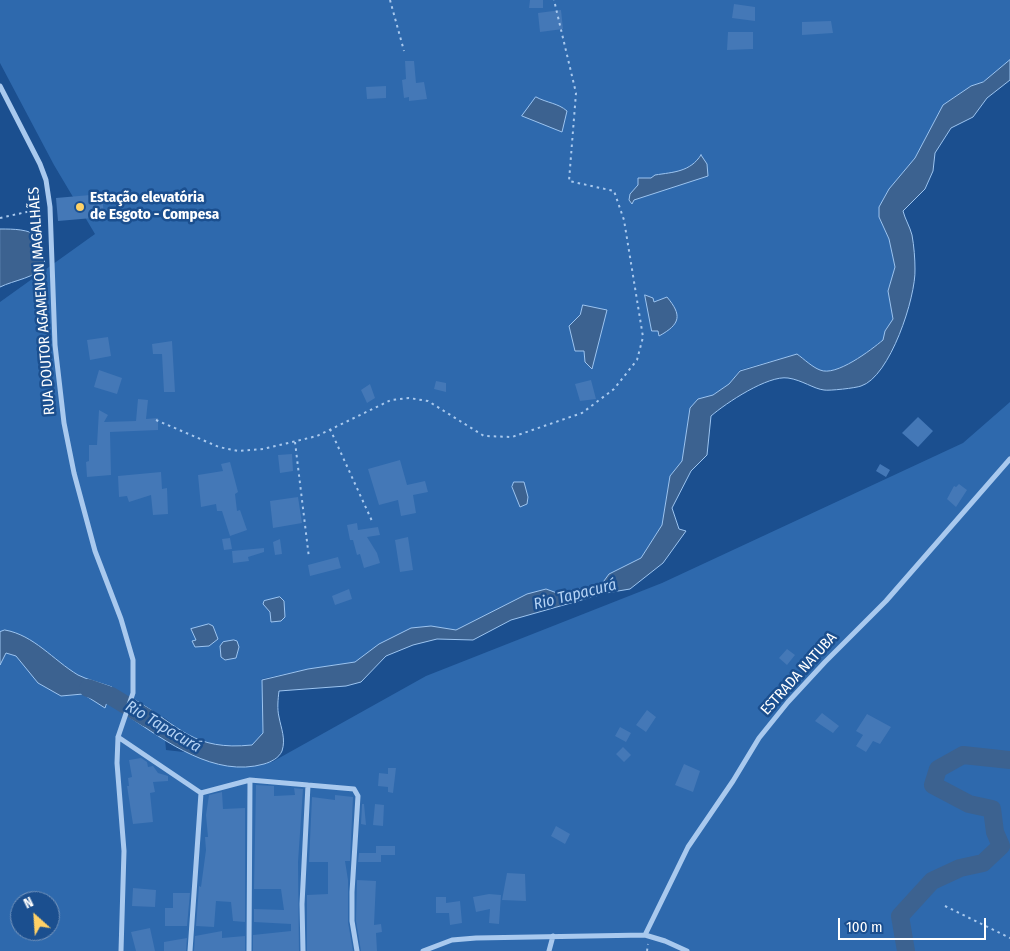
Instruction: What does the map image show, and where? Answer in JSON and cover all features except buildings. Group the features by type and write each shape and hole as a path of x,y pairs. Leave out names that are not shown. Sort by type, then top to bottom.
{"street":[{"name":"RUA DOUTOR AGAMENON MAGALHÃES","path":"0,86 40,164 50,207 52,301 64,423 74,473 95,551 121,619 133,660 135,684 132,700 118,737"},
{"name":"ESTRADA NATUBA","path":"645,935 688,847 733,781 759,738 788,702 825,662 886,601 1010,459"},
{"path":"118,737 201,793 250,780 308,786 351,787 358,796 352,892 352,921 357,951"},
{"path":"118,737 117,763 124,851 121,951"},
{"path":"250,780 250,951"},
{"path":"302,951 302,904 308,786"},
{"path":"190,951 201,793"},
{"path":"423,951 452,940 645,935 665,941 687,951"},
{"path":"549,951 553,936"}],"path":[{"path":"390,0 404,51"},
{"path":"156,420 219,447 238,451 263,449 317,436 391,400 410,398 428,402 484,436 512,438 582,413 614,389 637,360 644,338 624,220 614,191 569,181 576,93 554,0"},
{"path":"0,218 50,207"},
{"path":"330,430 372,521"},
{"path":"295,442 309,558"},
{"path":"945,906 1010,938"}],"shaded area":[{"path":"0,0 1010,0 1010,60 983,82 971,86 943,105 915,158 902,174 879,217 889,239 895,267 888,291 893,319 885,331 883,340 853,361 835,370 820,370 797,354 740,370 729,384 713,395 698,400 690,408 682,461 670,476 662,525 641,558 609,574 601,585 557,593 456,630 431,626 355,662 308,669 262,679 263,734 252,745 226,746 200,741 184,734 163,717 166,750 272,762 426,676 662,583 963,443 1010,402 1010,951 0,951 0,302 95,234 54,165 0,63"}],"water":[{"path":"1010,60 1010,80 987,98 973,117 951,128 935,153 933,171 925,189 903,211 913,239 914,282 906,316 899,335 882,368 872,380 854,388 827,390 788,378 780,378 759,385 737,397 711,416 707,455 691,471 672,508 679,529 686,531 663,563 630,589 606,593 511,620 473,640 437,639 413,645 386,656 361,682 346,686 279,691 278,711 283,734 283,747 277,758 264,764 246,767 210,762 175,746 128,716 135,700 177,728 201,741 232,746 252,745 263,733 262,680 308,669 355,662 379,644 411,628 431,626 456,630 527,594 546,589 557,593 601,585 609,574 641,558 662,525 670,476 682,461 690,408 698,399 713,395 729,384 740,371 797,354 820,370 835,370 853,361 883,340 885,331 893,319 888,291 895,267 889,239 879,217 879,207 889,189 915,158 943,105 971,86 983,82"},
{"path":"536,97 560,106 567,111 562,132 522,116"},
{"path":"701,155 707,164 708,176 634,200 632,204 629,200 630,194 638,185 638,178 651,178 655,175 687,168 697,161"},
{"path":"0,229 16,229 41,237 45,265 30,276 0,287"},
{"path":"645,295 653,298 654,302 667,297 677,314 677,319 672,327 659,336 658,331 652,331"},
{"path":"583,305 607,310 592,369 585,362 584,351 575,351 569,326 580,315"},
{"path":"514,482 524,482 528,497 527,504 520,507 512,487"},
{"path":"280,597 284,601 285,617 281,621 271,622 270,612 263,604 264,601"},
{"path":"209,624 213,626 218,639 209,646 195,647 192,641 196,640 191,629"},
{"path":"5,630 34,642 78,675 112,687 105,708 83,694 61,696 38,683 16,656 6,653 0,665 0,632"},
{"path":"237,641 239,647 236,658 225,660 221,657 220,646 223,642"}],"waterway":[{"name":"Rio Tapacurá","path":"88,688 111,696 147,718"},
{"path":"906,951 900,916 932,881 960,868 983,863 1001,846 995,832 992,809 969,804 933,785 938,769 963,755 1010,760"}],"place":[{"name":"Estação elevatória de Esgoto - Compesa","path":"80,207"}]}
